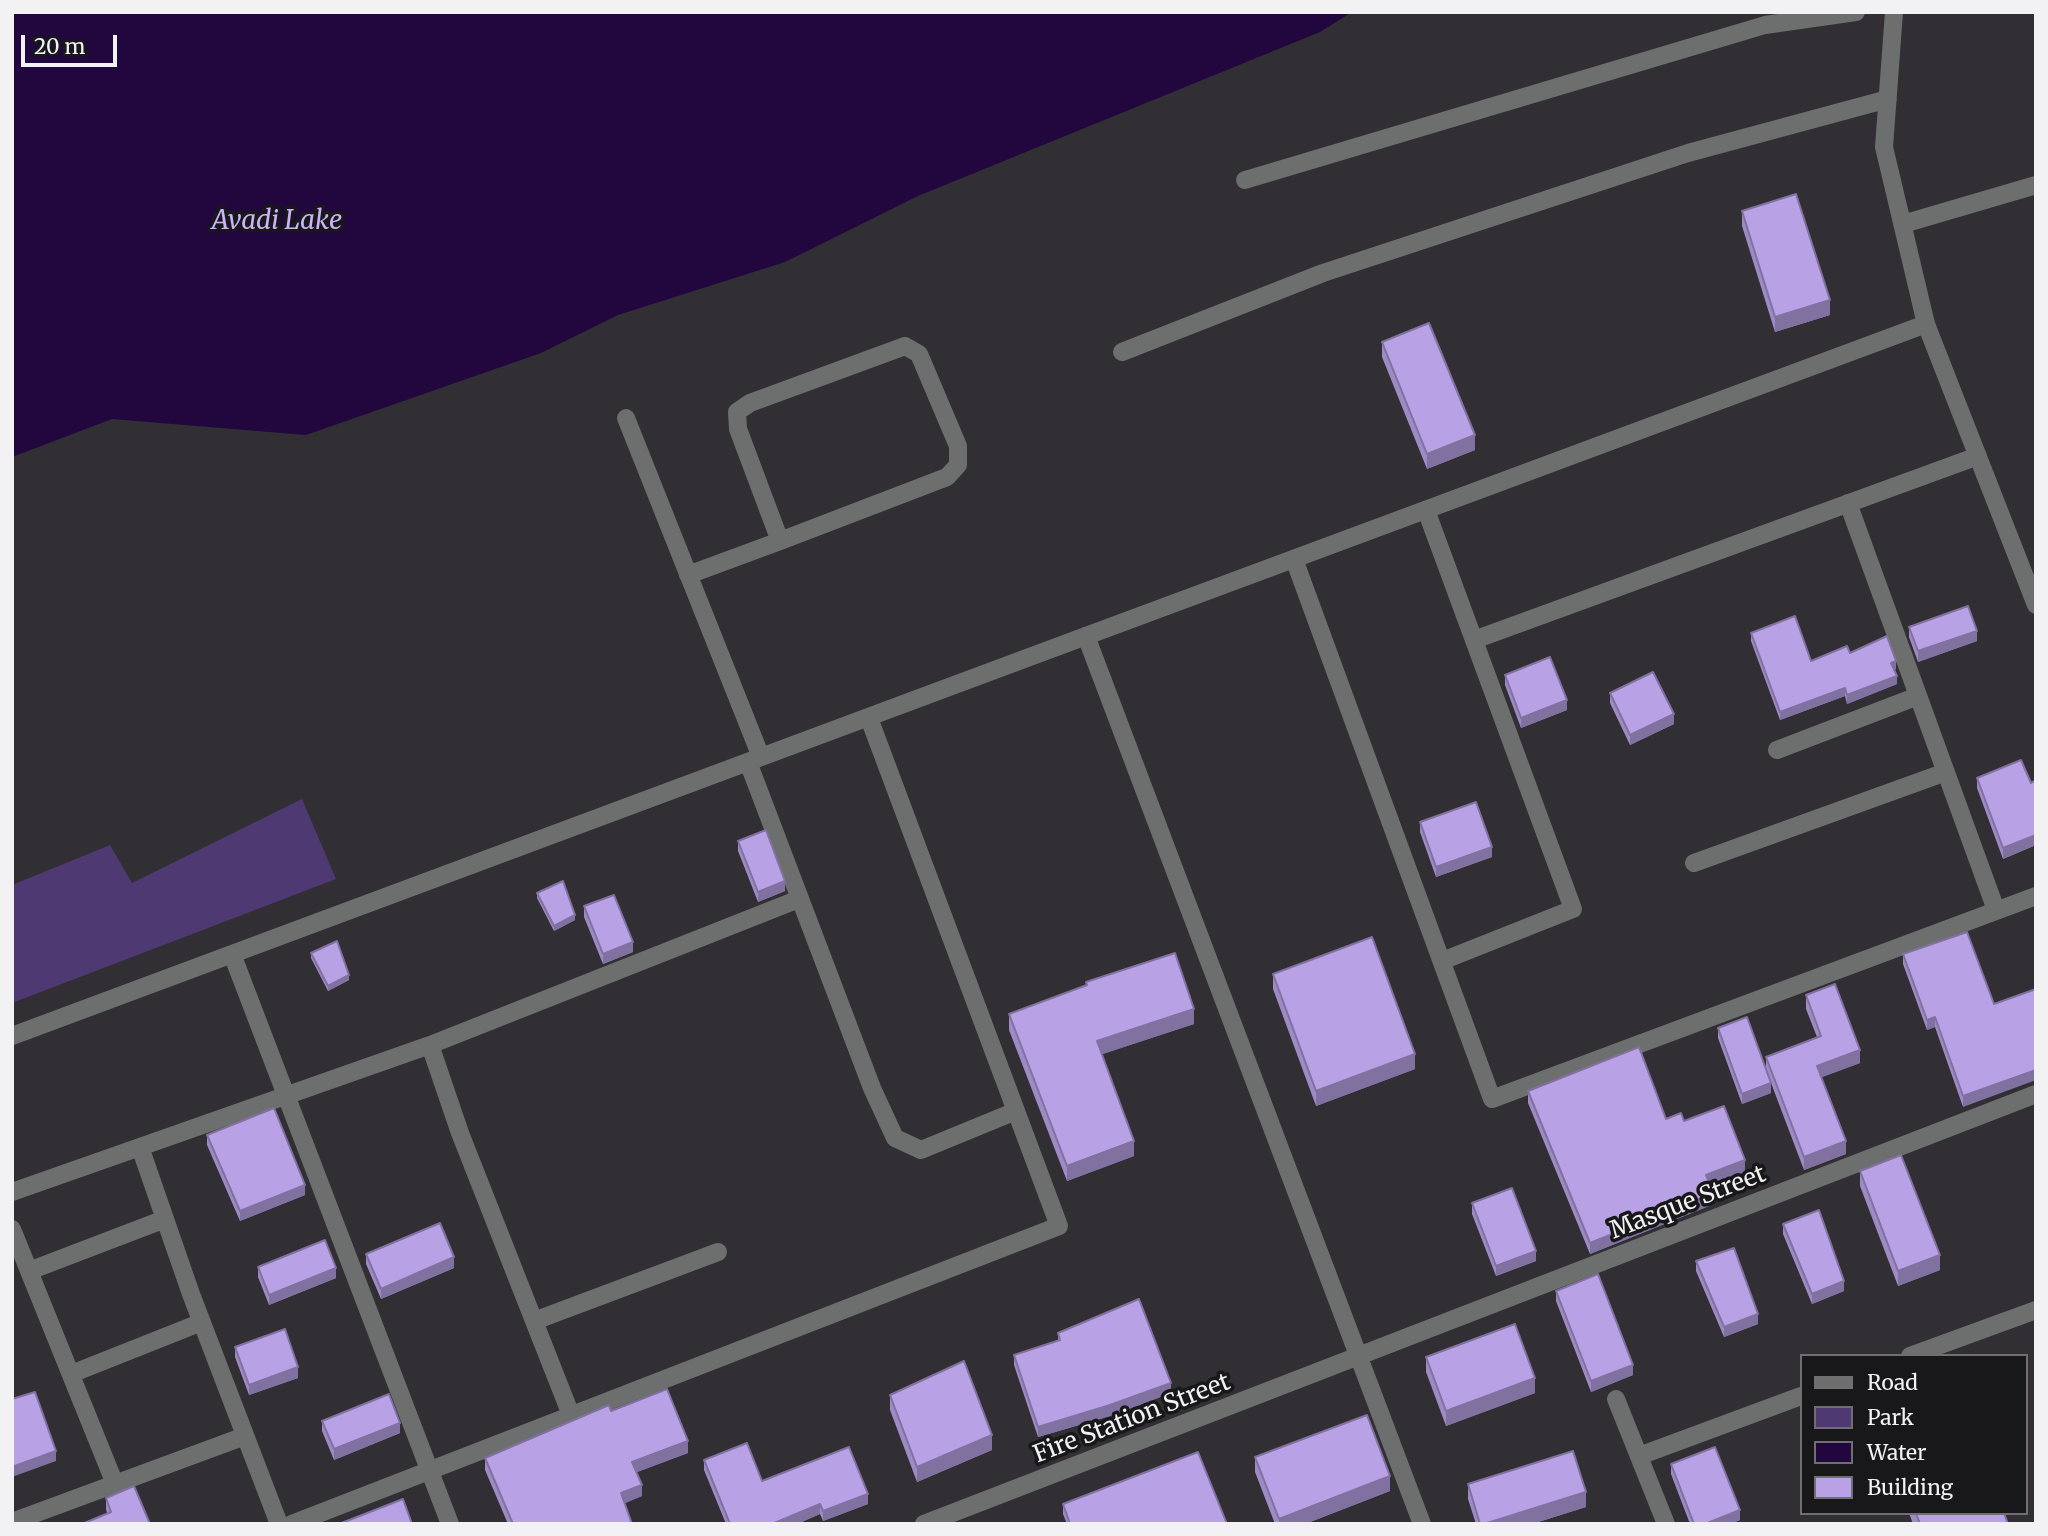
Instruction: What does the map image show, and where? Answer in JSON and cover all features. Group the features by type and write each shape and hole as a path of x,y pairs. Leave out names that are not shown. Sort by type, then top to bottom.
{"street":[{"path":"1245,180 1765,25 1856,12"},
{"path":"1894,12 1884,147 1926,324 2036,605"},
{"path":"1122,352 1323,273 1688,153 1888,99"},
{"path":"1903,224 2036,185"},
{"path":"12,1036 1926,324"},
{"path":"688,576 780,541 947,477 958,465 958,446 919,354 905,346 750,403 737,412 738,429 780,541"},
{"path":"625,418 688,576 754,760 799,899 895,1138 921,1150 1016,1111"},
{"path":"1474,640 1978,456"},
{"path":"1848,503 1996,910"},
{"path":"1426,510 1573,909 1442,961"},
{"path":"1294,559 1492,1099 2036,895"},
{"path":"1086,636 1422,1524"},
{"path":"1777,750 1918,696"},
{"path":"292,1524 1059,1226 869,718"},
{"path":"1694,863 1946,772"},
{"path":"12,1192 430,1045 799,899"},
{"path":"232,954 450,1524"},
{"path":"430,1045 460,1133 571,1415"},
{"name":"Masque Street","path":"1357,1357 2036,1094"},
{"path":"141,1147 202,1322 279,1524"},
{"path":"29,1271 165,1219"},
{"path":"12,1229 115,1484"},
{"path":"534,1321 718,1252"},
{"path":"1915,1354 2036,1310"},
{"path":"71,1374 202,1322"},
{"name":"Fire Station Street","path":"924,1524 1357,1357"},
{"path":"1639,1456 1800,1396"},
{"path":"1616,1399 1666,1524"},
{"path":"12,1522 245,1436"}],"green space":[{"path":"302,799 336,879 12,1003 12,885 110,845 132,883"}],"water":[{"name":"Avadi Lake","path":"12,12 1352,12 1320,32 918,196 785,262 618,315 541,353 306,435 112,419 12,457"}],"building":[{"path":"1796,194 1830,300 1775,317 1742,211"},
{"path":"1429,323 1475,435 1427,454 1382,342"},
{"path":"1968,606 1977,631 1918,651 1909,627"},
{"path":"1795,616 1811,661 1847,646 1850,653 1887,636 1896,661 1891,663 1897,676 1847,695 1845,688 1780,712 1751,633"},
{"path":"1550,657 1567,700 1521,718 1505,675"},
{"path":"1653,672 1674,714 1630,735 1610,693"},
{"path":"2021,760 2031,783 2036,780 2036,835 2003,848 1977,778"},
{"path":"1476,802 1492,847 1436,867 1420,822"},
{"path":"766,830 785,881 758,892 738,841"},
{"path":"563,881 575,915 554,926 537,893"},
{"path":"614,895 633,942 603,954 584,906"},
{"path":"1967,932 1994,1004 2036,989 2036,1070 1963,1096 1935,1017 1927,1020 1903,954"},
{"path":"1372,937 1415,1054 1316,1091 1273,974"},
{"path":"337,941 349,975 328,986 311,953"},
{"path":"1175,953 1194,1009 1097,1041 1134,1141 1067,1166 1009,1014 1087,985 1086,982"},
{"path":"1835,984 1860,1050 1817,1066 1846,1141 1804,1157 1766,1057 1821,1036 1806,995"},
{"path":"1747,1017 1771,1083 1742,1094 1718,1028"},
{"path":"1639,1047 1666,1119 1681,1113 1684,1121 1724,1106 1745,1160 1706,1175 1714,1193 1590,1243 1528,1091"},
{"path":"274,1108 305,1185 240,1211 207,1135"},
{"path":"1901,1155 1940,1255 1898,1271 1860,1171"},
{"path":"1512,1188 1536,1251 1496,1266 1472,1203"},
{"path":"1819,1210 1844,1281 1812,1294 1783,1224"},
{"path":"440,1223 454,1257 381,1289 366,1254"},
{"path":"325,1240 336,1268 269,1295 258,1267"},
{"path":"1734,1248 1758,1314 1724,1327 1696,1261"},
{"path":"1598,1274 1633,1365 1591,1381 1556,1291"},
{"path":"1139,1299 1171,1383 1038,1427 1014,1355 1060,1340 1058,1333"},
{"path":"1515,1324 1535,1378 1446,1411 1426,1357"},
{"path":"285,1329 298,1367 249,1385 235,1347"},
{"path":"964,1361 992,1435 917,1467 890,1395"},
{"path":"667,1389 688,1441 632,1462 642,1485 621,1493 632,1524 513,1524 485,1458 609,1405 611,1411"},
{"path":"35,1392 56,1451 12,1467 12,1399"},
{"path":"389,1394 400,1423 334,1449 322,1421"},
{"path":"1367,1415 1390,1476 1279,1519 1255,1457"},
{"path":"747,1443 762,1481 849,1447 868,1494 823,1511 820,1504 772,1524 730,1524 704,1460"},
{"path":"1715,1447 1740,1510 1705,1524 1694,1524 1671,1464"},
{"path":"1573,1451 1586,1492 1480,1524 1468,1484"},
{"path":"1198,1452 1227,1524 1070,1524 1063,1504"},
{"path":"134,1486 150,1524 82,1524 111,1512 106,1498"},
{"path":"403,1499 412,1524 339,1524"},
{"path":"1917,1515 2005,1515 2008,1524 1920,1524"}]}
